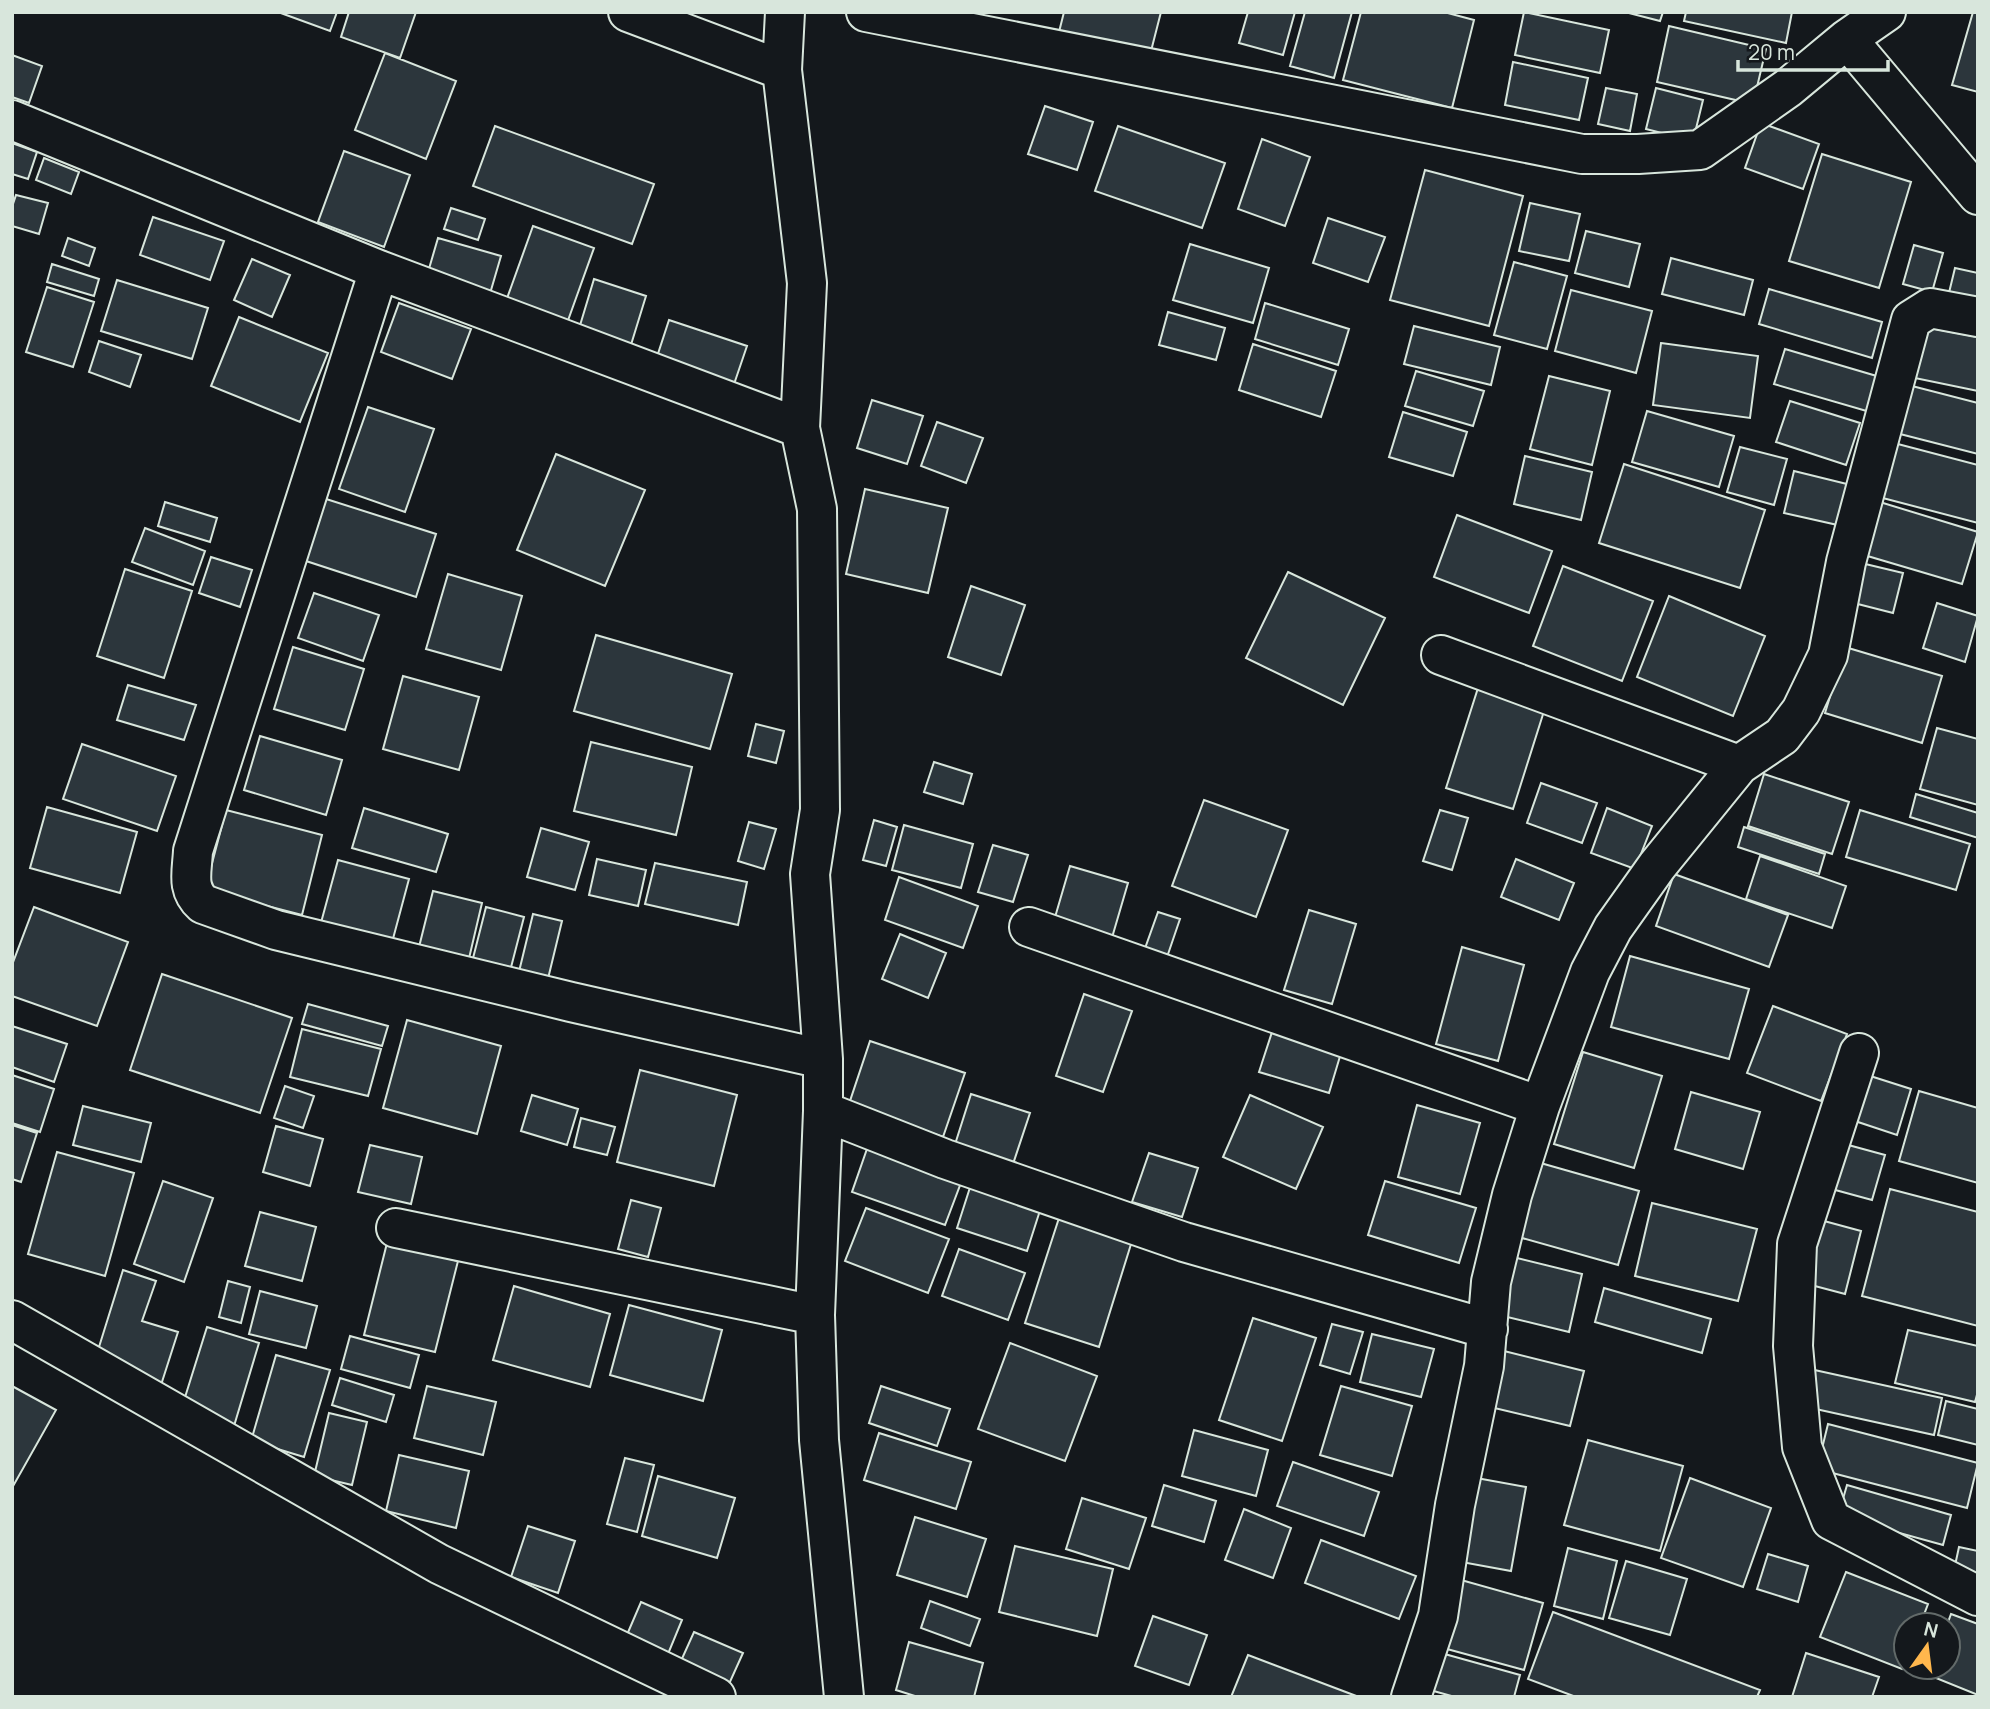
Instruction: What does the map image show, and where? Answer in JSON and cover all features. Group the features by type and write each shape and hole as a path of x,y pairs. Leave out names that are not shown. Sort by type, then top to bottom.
{"street":[{"path":"628,12 782,70"},
{"path":"785,12 782,70 807,283 800,428 817,509 820,810 810,874 823,1059 815,1315 819,1440 844,1697"},
{"path":"866,12 1582,154 1700,150 1788,88 1847,39 1886,12"},
{"path":"1847,39 1978,195"},
{"path":"12,120 379,270 800,428"},
{"path":"379,270 193,851 191,880 194,895 203,904 276,930 571,1002 823,1059"},
{"path":"1411,1697 1438,1616 1455,1504 1484,1366 1491,1282 1512,1195 1540,1106 1590,972 1613,928 1657,866 1739,765 1782,736 1801,711 1828,655 1846,562 1911,320 1930,308 1978,317"},
{"path":"1441,655 1739,765"},
{"path":"1029,927 1540,1106"},
{"path":"1859,1053 1797,1244 1793,1346 1802,1447 1831,1520 1978,1596"},
{"path":"823,1111 945,1159 1184,1242 1488,1329"},
{"path":"396,1228 815,1315"},
{"path":"12,1320 439,1564 716,1697"}],"building":[{"path":"278,12 337,12 330,31"},
{"path":"349,12 416,12 400,58 341,37"},
{"path":"1064,12 1161,12 1150,55 1059,32"},
{"path":"1248,12 1295,12 1283,55 1239,43"},
{"path":"1305,12 1352,12 1334,78 1290,66"},
{"path":"1361,12 1444,12 1474,20 1452,108 1343,80"},
{"path":"1524,12 1609,30 1600,73 1515,55"},
{"path":"1625,12 1663,12 1660,21"},
{"path":"1686,12 1792,12 1786,43 1684,21"},
{"path":"1973,12 1978,12 1978,92 1952,85"},
{"path":"1669,26 1766,49 1753,104 1657,82"},
{"path":"385,53 456,81 426,159 355,130"},
{"path":"12,55 42,66 29,103 12,97"},
{"path":"1513,62 1588,78 1579,120 1505,105"},
{"path":"1606,88 1637,94 1630,131 1598,124"},
{"path":"1656,88 1703,100 1693,141 1646,129"},
{"path":"1045,106 1093,122 1077,170 1028,154"},
{"path":"1761,123 1819,144 1803,189 1745,168"},
{"path":"495,126 654,184 632,244 473,186"},
{"path":"1118,126 1225,163 1202,228 1095,191"},
{"path":"1262,139 1310,157 1285,226 1238,209"},
{"path":"12,143 37,152 28,179 12,174"},
{"path":"344,151 410,175 384,247 318,222"},
{"path":"1822,154 1911,182 1879,288 1789,261"},
{"path":"44,158 79,172 71,194 36,180"},
{"path":"1425,170 1523,196 1489,326 1390,300"},
{"path":"16,195 48,203 39,234 12,226 12,207"},
{"path":"1530,203 1580,214 1569,261 1519,251"},
{"path":"451,208 485,219 478,240 444,229"},
{"path":"153,217 224,241 210,280 140,255"},
{"path":"1328,218 1385,237 1368,282 1313,263"},
{"path":"533,226 594,248 566,326 505,304"},
{"path":"1586,231 1640,244 1629,287 1575,273"},
{"path":"68,238 95,248 89,266 62,256"},
{"path":"438,238 501,256 489,297 426,279"},
{"path":"1190,244 1269,268 1253,323 1173,300"},
{"path":"1914,245 1943,253 1932,292 1903,284"},
{"path":"1671,258 1753,280 1744,315 1662,294"},
{"path":"252,259 290,275 272,317 234,300"},
{"path":"1514,262 1567,276 1547,349 1494,335"},
{"path":"52,264 99,279 94,296 47,282"},
{"path":"1955,268 1978,273 1978,308 1947,301"},
{"path":"594,279 646,296 630,348 578,332"},
{"path":"117,280 208,308 192,359 101,331"},
{"path":"47,287 94,302 73,367 26,352"},
{"path":"1769,289 1882,322 1872,358 1759,324"},
{"path":"1571,290 1652,311 1636,373 1555,351"},
{"path":"399,303 471,329 452,379 381,352"},
{"path":"1265,303 1349,329 1338,365 1255,339"},
{"path":"1168,312 1225,328 1216,360 1159,345"},
{"path":"239,317 328,353 300,422 211,386"},
{"path":"669,320 747,346 731,393 654,366"},
{"path":"1414,326 1500,347 1491,385 1404,364"},
{"path":"1920,326 1978,337 1978,391 1910,377"},
{"path":"99,341 141,355 130,387 89,372"},
{"path":"1661,343 1758,356 1750,418 1653,405"},
{"path":"1253,344 1336,371 1321,417 1239,390"},
{"path":"1785,349 1880,377 1870,412 1774,384"},
{"path":"1416,371 1484,391 1473,426 1405,406"},
{"path":"1549,376 1610,391 1592,465 1530,449"},
{"path":"1912,386 1978,403 1978,454 1900,434"},
{"path":"872,400 923,416 907,464 857,448"},
{"path":"1790,401 1860,423 1846,465 1776,442"},
{"path":"368,407 434,429 405,512 339,489"},
{"path":"1647,411 1734,436 1719,487 1632,462"},
{"path":"1403,412 1467,432 1453,476 1389,457"},
{"path":"937,422 983,438 966,483 921,466"},
{"path":"1894,443 1978,465 1978,523 1879,497"},
{"path":"1740,447 1787,459 1774,505 1727,492"},
{"path":"556,454 645,490 605,586 517,550"},
{"path":"1525,456 1592,472 1581,520 1514,504"},
{"path":"1624,464 1765,510 1740,588 1599,543"},
{"path":"1794,471 1851,485 1842,526 1784,513"},
{"path":"865,489 948,508 928,593 846,574"},
{"path":"323,498 436,534 416,597 303,560"},
{"path":"1870,499 1978,532 1962,584 1854,552"},
{"path":"165,502 217,518 210,542 158,526"},
{"path":"1457,515 1552,551 1529,613 1434,577"},
{"path":"145,528 205,551 193,585 132,562"},
{"path":"211,557 252,570 240,607 199,593"},
{"path":"1857,562 1903,573 1893,613 1846,601"},
{"path":"1563,566 1653,601 1622,681 1533,646"},
{"path":"125,569 192,591 164,678 97,656"},
{"path":"1288,572 1385,618 1343,705 1246,658"},
{"path":"448,574 522,596 501,670 426,649"},
{"path":"971,586 1025,605 1001,675 948,657"},
{"path":"314,593 379,615 363,661 298,638"},
{"path":"1669,596 1765,636 1733,716 1637,677"},
{"path":"1937,603 1978,616 1965,662 1923,648"},
{"path":"596,635 732,674 710,749 574,711"},
{"path":"293,647 364,669 345,730 274,709"},
{"path":"1845,647 1942,676 1922,743 1825,713"},
{"path":"403,676 479,697 459,770 383,749"},
{"path":"128,685 196,705 184,740 117,720"},
{"path":"1478,688 1545,708 1513,809 1446,788"},
{"path":"756,724 784,731 776,763 748,756"},
{"path":"1937,728 1978,739 1978,805 1920,789"},
{"path":"260,736 342,760 326,815 244,790"},
{"path":"591,742 692,767 676,835 574,811"},
{"path":"82,744 176,776 157,831 63,799"},
{"path":"934,762 972,774 963,804 924,792"},
{"path":"1764,774 1849,802 1832,854 1748,826"},
{"path":"1541,783 1597,803 1582,843 1527,823"},
{"path":"1916,794 1978,813 1978,838 1910,817"},
{"path":"1204,800 1288,830 1256,917 1172,886"},
{"path":"47,807 137,832 120,893 30,868"},
{"path":"364,808 448,834 436,872 352,848"},
{"path":"1607,808 1652,826 1635,869 1591,853"},
{"path":"226,810 322,835 302,915 205,890"},
{"path":"1440,810 1468,818 1452,870 1423,861"},
{"path":"1860,810 1970,844 1956,890 1846,857"},
{"path":"874,820 897,827 886,866 863,860"},
{"path":"749,822 776,829 764,869 738,861"},
{"path":"904,825 973,844 961,888 892,870"},
{"path":"1744,827 1825,854 1819,874 1738,847"},
{"path":"541,828 589,842 575,890 527,877"},
{"path":"993,845 1028,855 1013,902 978,892"},
{"path":"1760,856 1846,886 1832,928 1746,899"},
{"path":"597,859 646,870 638,906 589,895"},
{"path":"1516,859 1574,883 1559,920 1501,897"},
{"path":"338,860 409,879 390,950 319,930"},
{"path":"655,863 747,882 738,925 645,904"},
{"path":"1070,866 1128,883 1111,941 1053,924"},
{"path":"1674,874 1788,915 1769,967 1656,926"},
{"path":"899,877 978,906 963,948 885,920"},
{"path":"433,891 482,903 467,967 417,955"},
{"path":"34,907 128,942 97,1026 12,996 12,965"},
{"path":"486,907 524,917 508,979 470,970"},
{"path":"1309,910 1356,924 1332,1004 1284,990"},
{"path":"1158,912 1180,919 1165,963 1143,954"},
{"path":"533,914 562,921 545,991 516,984"},
{"path":"900,934 946,953 928,998 882,979"},
{"path":"1462,947 1524,965 1498,1061 1436,1044"},
{"path":"1630,956 1749,989 1729,1059 1611,1027"},
{"path":"162,974 292,1018 260,1113 130,1070"},
{"path":"1084,994 1132,1011 1103,1092 1056,1076"},
{"path":"308,1004 388,1026 382,1046 302,1024"},
{"path":"1773,1006 1847,1034 1821,1101 1747,1073"},
{"path":"407,1020 501,1046 477,1134 383,1108"},
{"path":"12,1026 67,1044 54,1082 12,1067"},
{"path":"302,1029 381,1049 368,1096 290,1077"},
{"path":"1272,1032 1341,1053 1329,1093 1259,1072"},
{"path":"870,1041 965,1073 943,1137 849,1104"},
{"path":"1583,1052 1662,1076 1634,1168 1554,1144"},
{"path":"640,1070 737,1095 714,1186 617,1162"},
{"path":"1864,1074 1911,1089 1897,1135 1849,1119"},
{"path":"12,1075 54,1089 40,1132 12,1123"},
{"path":"285,1086 314,1096 303,1128 274,1118"},
{"path":"1919,1091 1978,1108 1978,1183 1899,1161"},
{"path":"1691,1092 1760,1112 1743,1169 1675,1149"},
{"path":"971,1094 1030,1113 1009,1176 951,1157"},
{"path":"532,1095 578,1109 567,1145 521,1131"},
{"path":"1250,1095 1323,1127 1296,1189 1223,1157"},
{"path":"1417,1105 1480,1123 1460,1194 1398,1177"},
{"path":"83,1106 151,1123 141,1162 73,1145"},
{"path":"581,1118 615,1127 607,1155 574,1147"},
{"path":"12,1125 37,1133 21,1182 12,1179"},
{"path":"276,1126 323,1139 310,1186 263,1172"},
{"path":"1841,1143 1885,1155 1872,1200 1828,1188"},
{"path":"370,1145 422,1157 411,1204 358,1192"},
{"path":"868,1146 962,1180 945,1225 852,1192"},
{"path":"57,1152 134,1173 105,1276 28,1254"},
{"path":"1149,1153 1198,1168 1182,1217 1132,1202"},
{"path":"1537,1162 1639,1191 1618,1265 1515,1236"},
{"path":"974,1175 1044,1198 1027,1251 957,1228"},
{"path":"163,1181 213,1198 184,1282 134,1264"},
{"path":"1385,1181 1476,1208 1459,1263 1368,1235"},
{"path":"1890,1189 1978,1212 1978,1326 1862,1296"},
{"path":"631,1200 661,1208 648,1257 618,1249"},
{"path":"1652,1203 1757,1229 1738,1301 1635,1276"},
{"path":"866,1208 949,1239 928,1293 845,1261"},
{"path":"260,1212 316,1227 302,1281 245,1266"},
{"path":"1059,1218 1132,1241 1099,1347 1025,1323"},
{"path":"1813,1218 1861,1231 1845,1294 1796,1281"},
{"path":"387,1243 458,1261 435,1352 364,1335"},
{"path":"959,1249 1025,1273 1008,1320 942,1296"},
{"path":"1513,1257 1582,1274 1569,1332 1499,1315"},
{"path":"123,1270 156,1281 142,1321 178,1332 161,1385 94,1363"},
{"path":"228,1281 250,1287 241,1323 219,1317"},
{"path":"514,1286 610,1314 590,1387 493,1360"},
{"path":"1604,1288 1711,1319 1702,1353 1595,1322"},
{"path":"260,1291 317,1306 306,1348 249,1334"},
{"path":"629,1305 722,1330 703,1401 610,1375"},
{"path":"1253,1318 1316,1338 1282,1441 1219,1420"},
{"path":"1332,1324 1363,1332 1350,1374 1320,1365"},
{"path":"207,1327 259,1343 234,1426 181,1410"},
{"path":"1908,1330 1978,1346 1978,1391 1975,1402 1895,1383"},
{"path":"1372,1334 1434,1349 1421,1397 1360,1382"},
{"path":"350,1336 419,1355 410,1388 341,1369"},
{"path":"1010,1343 1097,1376 1065,1461 978,1429"},
{"path":"1500,1350 1584,1371 1570,1426 1486,1406"},
{"path":"276,1355 330,1370 304,1457 251,1441"},
{"path":"1810,1369 1942,1398 1934,1435 1802,1406"},
{"path":"340,1378 394,1395 386,1422 332,1405"},
{"path":"12,1386 56,1410 12,1488"},
{"path":"427,1386 496,1402 483,1455 414,1438"},
{"path":"881,1386 950,1409 937,1446 869,1423"},
{"path":"1341,1386 1412,1406 1392,1476 1320,1455"},
{"path":"1946,1401 1978,1409 1978,1445 1938,1435"},
{"path":"329,1413 367,1422 352,1485 314,1476"},
{"path":"1828,1424 1978,1463 1967,1508 1817,1469"},
{"path":"1194,1430 1268,1450 1256,1496 1182,1476"},
{"path":"879,1433 971,1462 956,1509 864,1480"},
{"path":"1588,1440 1683,1466 1660,1551 1564,1525"},
{"path":"399,1455 469,1471 456,1528 386,1511"},
{"path":"625,1458 654,1465 637,1532 607,1524"},
{"path":"1293,1462 1379,1492 1364,1536 1277,1506"},
{"path":"658,1476 735,1498 717,1558 642,1536"},
{"path":"1471,1477 1526,1487 1511,1571 1456,1561"},
{"path":"1690,1478 1771,1508 1743,1587 1661,1558"},
{"path":"1164,1485 1216,1501 1204,1542 1152,1526"},
{"path":"1847,1485 1951,1515 1943,1545 1838,1516"},
{"path":"1082,1498 1146,1518 1129,1569 1066,1549"},
{"path":"1244,1509 1291,1528 1273,1578 1225,1560"},
{"path":"915,1517 986,1539 967,1597 897,1575"},
{"path":"528,1526 575,1541 558,1593 511,1577"},
{"path":"1321,1540 1416,1576 1399,1619 1305,1583"},
{"path":"1015,1546 1113,1569 1097,1636 999,1612"},
{"path":"1959,1547 1978,1551 1978,1576 1954,1570"},
{"path":"1568,1548 1617,1561 1603,1619 1554,1606"},
{"path":"1768,1554 1808,1566 1798,1602 1757,1589"},
{"path":"1626,1561 1687,1579 1670,1635 1609,1618"},
{"path":"1846,1572 1928,1604 1925,1611 1892,1611 1892,1665 1820,1637"},
{"path":"1454,1578 1543,1603 1524,1670 1436,1646"},
{"path":"930,1601 980,1619 970,1646 921,1628"},
{"path":"641,1602 682,1620 668,1654 626,1637"},
{"path":"1553,1612 1760,1690 1757,1697 1576,1697 1528,1679"},
{"path":"1153,1616 1207,1635 1189,1685 1135,1666"},
{"path":"1962,1618 1978,1624 1978,1695 1943,1681 1962,1681"},
{"path":"694,1632 743,1653 729,1684 680,1663"},
{"path":"909,1642 983,1663 974,1697 918,1697 896,1690"},
{"path":"1441,1653 1520,1675 1514,1697 1455,1697 1430,1690"},
{"path":"1806,1653 1879,1677 1872,1697 1792,1697"},
{"path":"1248,1655 1359,1697 1231,1697"}]}
